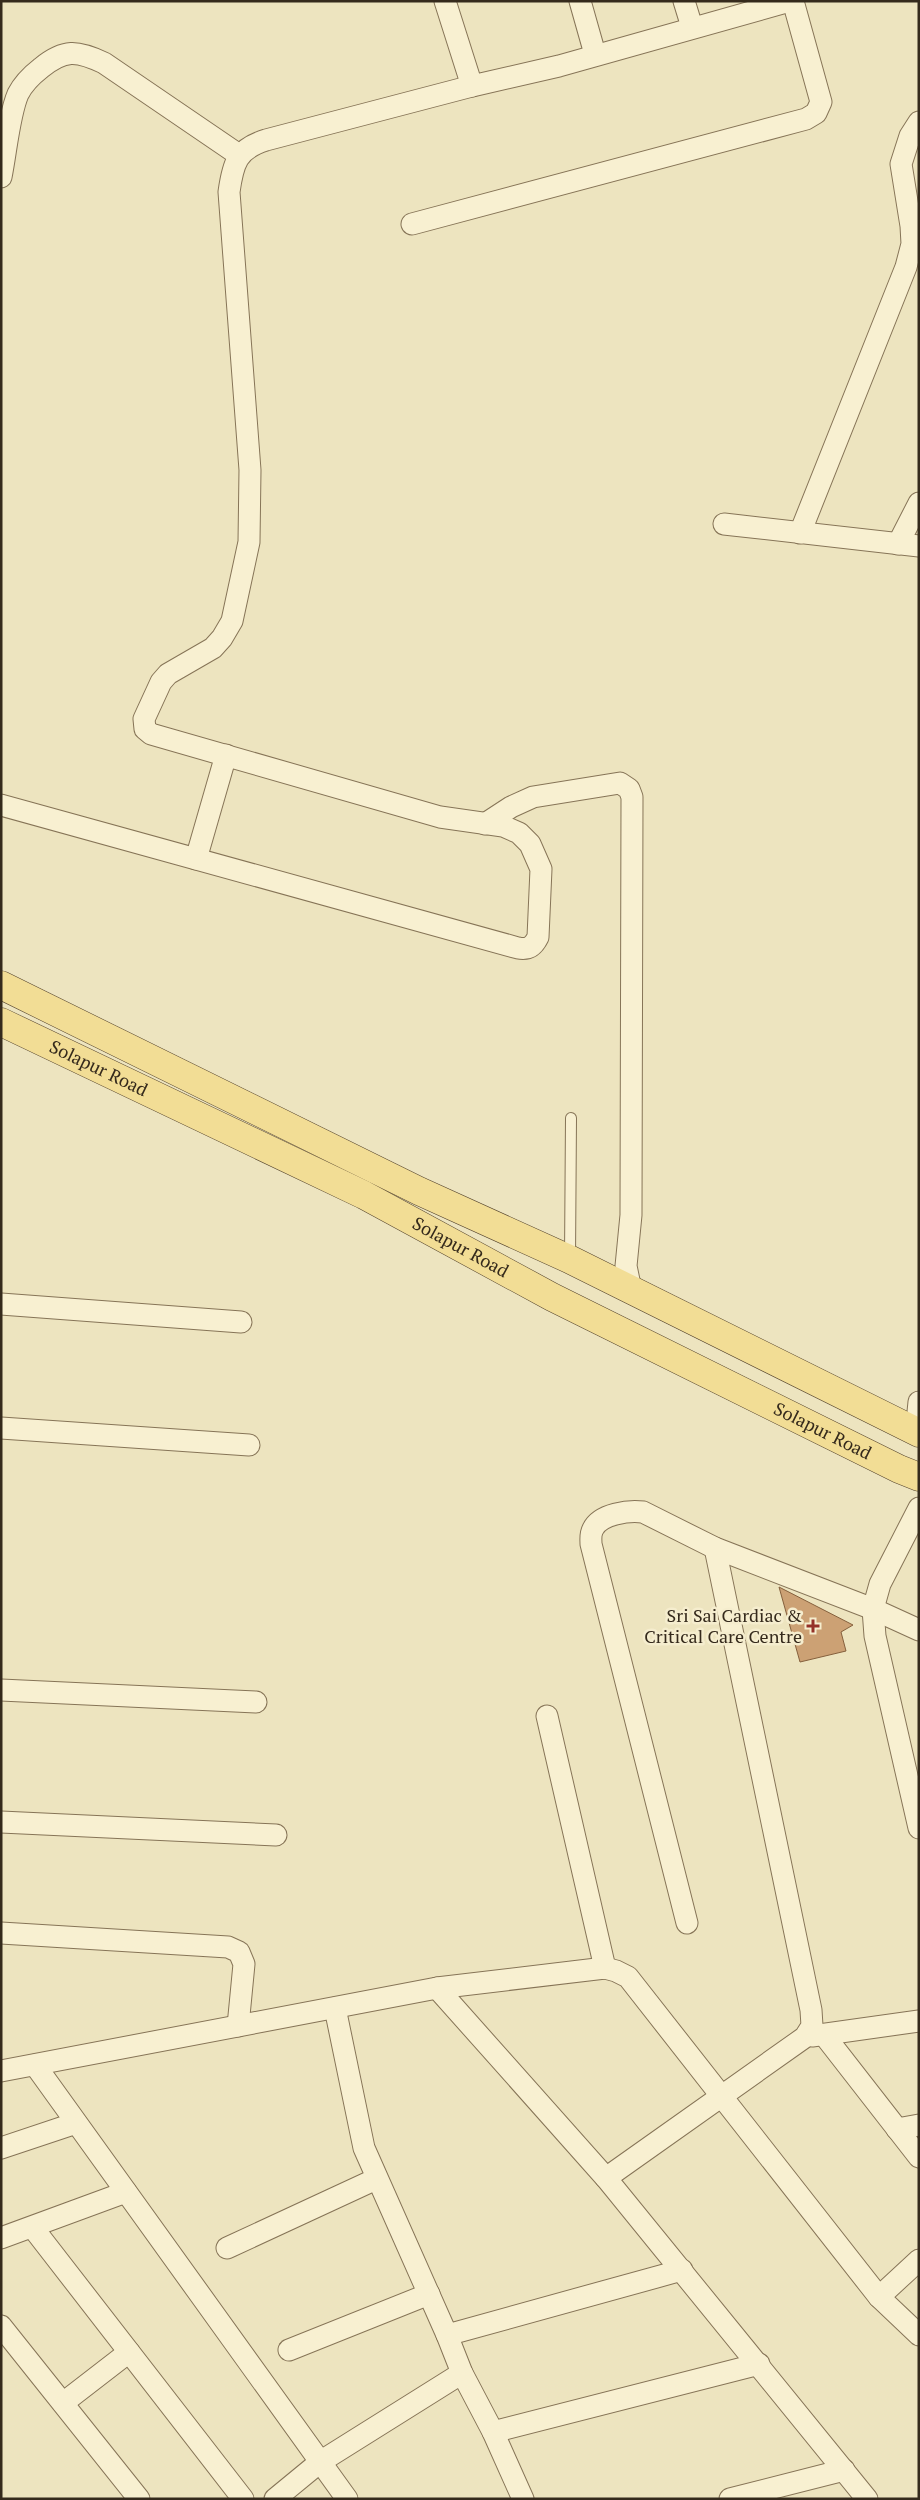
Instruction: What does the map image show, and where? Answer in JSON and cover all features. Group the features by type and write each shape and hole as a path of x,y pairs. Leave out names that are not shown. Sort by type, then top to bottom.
{"main road":[{"name":"Solapur Road","path":"1,985 419,1191 570,1259 918,1433"},
{"name":"Solapur Road","path":"1,1022 364,1196 561,1301 899,1470 919,1477"}],"street":[{"path":"446,1 472,86"},
{"path":"580,1 595,54"},
{"path":"684,1 692,27"},
{"path":"1,805 525,949 534,945 538,937 541,869 537,856 519,833 503,826 470,822 226,756 151,734 145,729 144,719 155,692 164,678 213,648 222,638 232,621 249,542 250,470 229,192 232,171 239,155 250,145 266,140 472,86 559,66 595,54 791,1 821,102 816,113 806,119 412,224"},
{"path":"1,177 10,90 54,57 66,53 85,54 104,63 239,155"},
{"path":"800,533 906,267 912,244 901,164 910,136 919,122"},
{"path":"898,544 919,503"},
{"path":"724,524 919,546"},
{"path":"196,859 226,756"},
{"path":"470,822 533,797 612,784 620,784 629,789 632,798 631,1215 626,1266 631,1290"},
{"path":"1,1304 241,1322"},
{"path":"918,1433 919,1402"},
{"path":"1,1428 249,1445"},
{"path":"919,1508 880,1584 873,1609 875,1636 919,1828"},
{"path":"686,1923 591,1544 593,1528 599,1521 632,1510 643,1512 715,1548 873,1609 919,1630"},
{"path":"715,1548 811,2010 814,2036 897,2129 919,2157"},
{"path":"1,1690 256,1702"},
{"path":"547,1716 605,1968"},
{"path":"1,1822 276,1835"},
{"path":"1,1934 228,1948 239,1952 244,1964 238,2026"},
{"path":"1,2071 438,1988 605,1968 616,1971 628,1977 879,2298 919,2335"},
{"path":"438,1988 606,2178 868,2499"},
{"path":"335,2008 358,2130 376,2179 429,2294 462,2373 493,2432 523,2499"},
{"path":"606,2178 814,2036 919,2021"},
{"path":"35,2065 347,2499"},
{"path":"1,2148 76,2122"},
{"path":"897,2129 919,2125"},
{"path":"227,2248 376,2179"},
{"path":"1,2238 33,2228 126,2192"},
{"path":"33,2228 243,2499"},
{"path":"879,2298 919,2260"},
{"path":"446,2335 682,2270"},
{"path":"289,2350 429,2294"},
{"path":"1,2326 139,2499"},
{"path":"63,2403 129,2352"},
{"path":"493,2432 759,2364"},
{"path":"274,2499 320,2462 462,2373"},
{"path":"730,2499 844,2470"}],"lane":[{"path":"570,1259 571,1118"}],"building":[{"path":"779,1587 853,1625 841,1632 846,1651 800,1662"}],"place":[{"name":"Sri Sai Cardiac & Critical Care Centre","path":"813,1626"}]}
